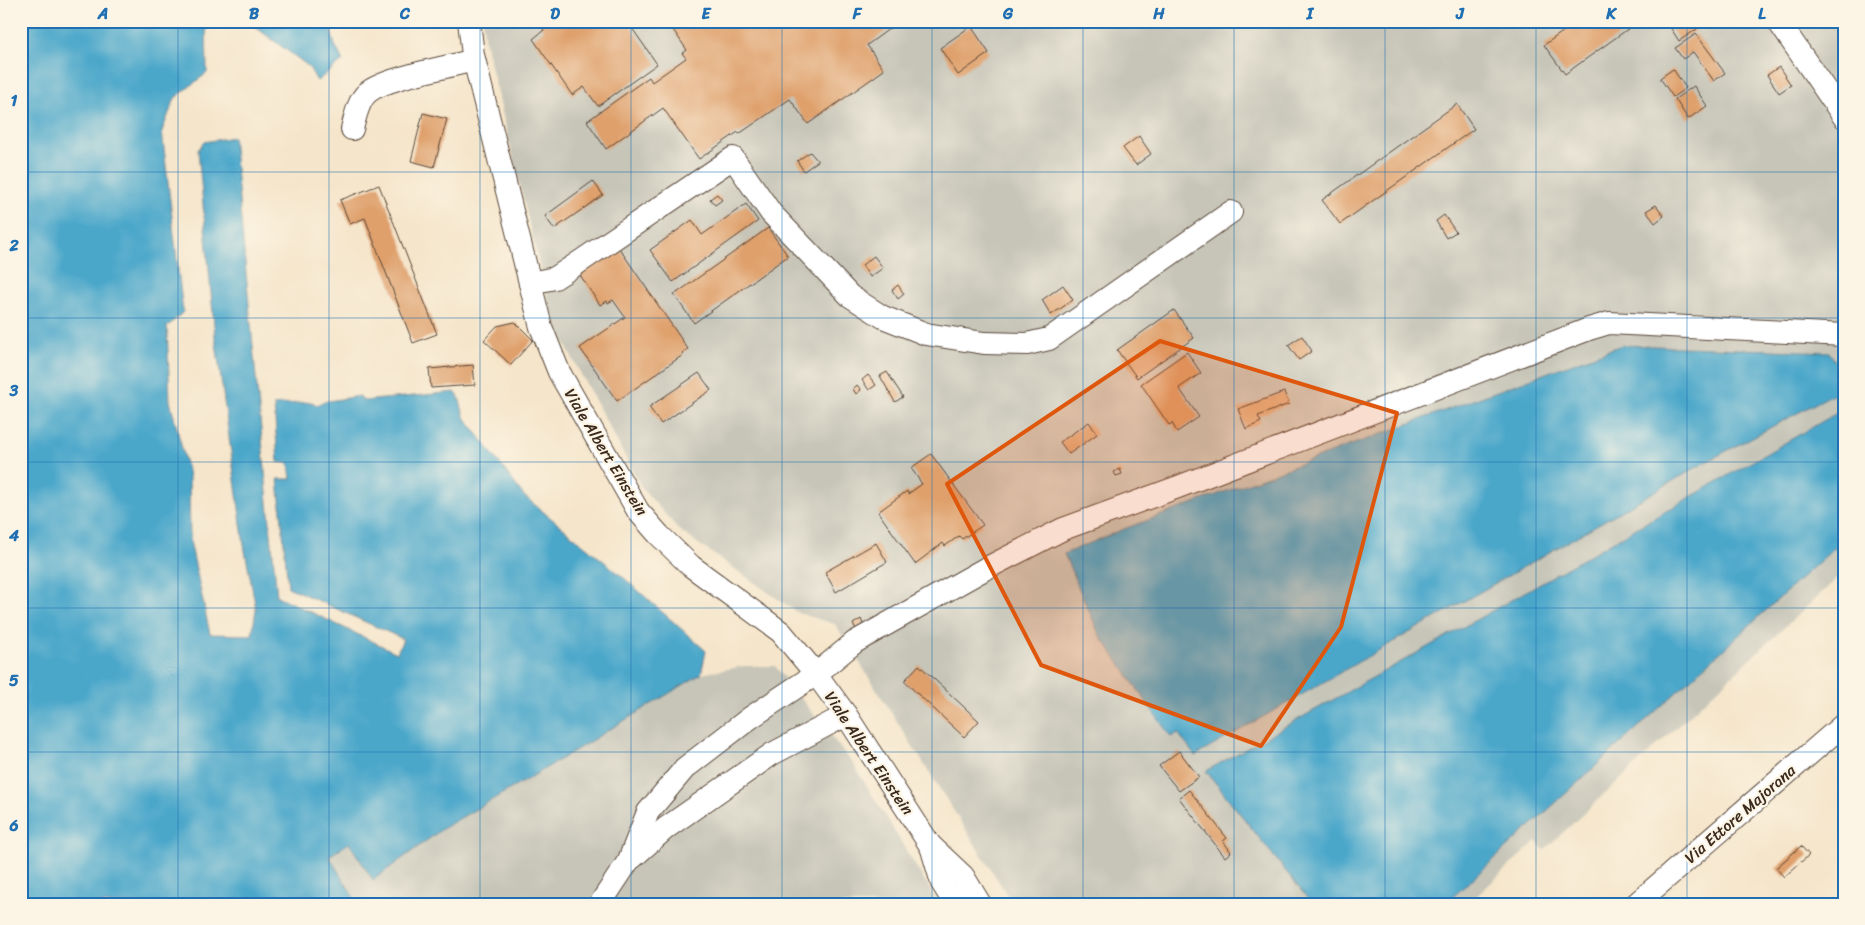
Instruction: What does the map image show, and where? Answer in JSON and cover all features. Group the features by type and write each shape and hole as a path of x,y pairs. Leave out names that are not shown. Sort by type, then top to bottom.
{"street":[{"name":"Viale Albert Einstein","path":"469,21 474,60 541,328 559,372 638,511 659,535 691,566 782,632 846,714 930,845 963,876 980,904"},
{"path":"1778,21 1844,117"},
{"path":"352,129 357,111 366,94 379,86 395,79 474,60"},
{"path":"530,283 555,278 572,268 733,158 771,213 850,296 883,316 926,334 984,343 1027,344 1050,339 1231,212"},
{"path":"600,904 629,860 648,812 686,768 750,718 816,674 856,642 983,570 1063,529 1588,329 1609,323 1844,335"},
{"path":"629,860 666,828 772,754 846,714"},
{"name":"Via Ettore Majorana","path":"1636,904 1841,734"},
{"name":"Viale Albert Einstein","path":"930,845 942,882 955,904"}],"highlighted area":[{"path":"1160,341 1397,413 1341,627 1261,746 1041,665 947,484"}],"shaded area":[{"path":"483,21 1844,21 1844,572 1544,850 1536,841 1468,904 1013,904 835,624 798,613 680,531 642,488 553,322 484,37"},
{"path":"745,666 775,666 854,765 939,904 351,904 356,901 328,856 349,843 373,879 445,827 701,674"}],"water":[{"path":"21,21 206,21 207,73 175,98 162,131 183,312 167,327 170,401 189,476 190,541 210,634 252,635 256,609 244,545 215,336 198,150 204,142 233,137 277,596 397,653 403,639 288,587 278,479 291,479 289,463 278,462 274,405 312,402 317,405 322,402 360,396 363,401 455,392 459,397 464,416 524,496 623,577 706,651 701,674 445,827 373,880 349,843 329,856 356,901 351,904 21,904"},
{"path":"247,21 328,21 335,45 343,61 317,81 308,66"},
{"path":"1622,345 1829,352 1844,375 1844,388 1706,462 1195,756 1178,733 1171,737 1099,634 1064,554 1124,529"},
{"path":"1844,409 1844,539 1445,904 1411,904 1404,896 1395,904 1312,904 1206,771 1483,616"}],"building":[{"path":"538,21 605,21 608,26 615,21 627,21 657,64 598,106 584,87 572,95 533,39 544,30"},
{"path":"667,21 900,21 867,45 884,70 808,124 790,99 699,159 663,108 606,149 587,121 649,77 652,82 686,58 682,53 687,50"},
{"path":"1578,21 1639,21 1565,74 1544,45"},
{"path":"1679,21 1691,21 1697,29 1679,41 1670,27"},
{"path":"971,26 989,53 958,75 940,48"},
{"path":"1696,34 1725,73 1714,81 1693,52 1683,59 1675,48"},
{"path":"1779,67 1791,85 1779,93 1767,75"},
{"path":"1673,69 1686,88 1673,97 1660,78"},
{"path":"1694,86 1707,106 1688,119 1675,99"},
{"path":"1457,104 1474,129 1340,224 1322,200"},
{"path":"423,113 447,119 434,167 411,161"},
{"path":"1139,136 1151,154 1136,165 1123,148"},
{"path":"810,152 818,161 804,171 797,161"},
{"path":"593,181 603,195 554,229 545,216"},
{"path":"379,185 437,334 413,343 365,218 350,224 340,200"},
{"path":"717,194 722,200 715,205 710,199"},
{"path":"746,204 758,221 673,282 650,250 692,220 702,235"},
{"path":"1656,205 1664,216 1655,223 1646,211"},
{"path":"1444,215 1456,232 1446,238 1436,221"},
{"path":"768,228 788,256 694,323 674,295"},
{"path":"617,245 688,349 682,353 683,355 617,401 580,348 625,317 613,300 600,305 578,272"},
{"path":"874,256 883,268 870,277 862,265"},
{"path":"898,285 904,294 898,299 892,290"},
{"path":"1063,285 1073,300 1051,315 1042,300"},
{"path":"1174,310 1194,338 1137,378 1117,350"},
{"path":"515,322 533,340 511,365 484,340 497,326"},
{"path":"1302,336 1312,351 1299,360 1288,345"},
{"path":"1187,352 1201,373 1179,388 1199,417 1177,432 1172,423 1169,425 1141,384"},
{"path":"473,365 475,385 431,388 429,369"},
{"path":"887,372 903,397 895,402 880,376"},
{"path":"699,373 711,390 661,424 649,407"},
{"path":"868,375 876,385 869,390 862,380"},
{"path":"857,385 861,390 856,394 853,389"},
{"path":"1284,392 1289,404 1258,416 1261,422 1246,429 1238,409"},
{"path":"1089,422 1097,434 1069,454 1060,442"},
{"path":"931,454 983,525 962,539 959,536 945,546 943,543 915,564 878,512 907,491 908,494 922,484 911,468"},
{"path":"1120,469 1122,474 1116,476 1114,472"},
{"path":"876,543 887,562 836,592 825,572"},
{"path":"861,619 863,624 856,629 853,624"},
{"path":"919,665 979,721 964,737 904,681"},
{"path":"1179,751 1199,777 1179,791 1159,766"},
{"path":"1189,790 1227,838 1223,841 1231,852 1225,857 1179,798"},
{"path":"1801,846 1809,855 1784,877 1776,868"}]}
